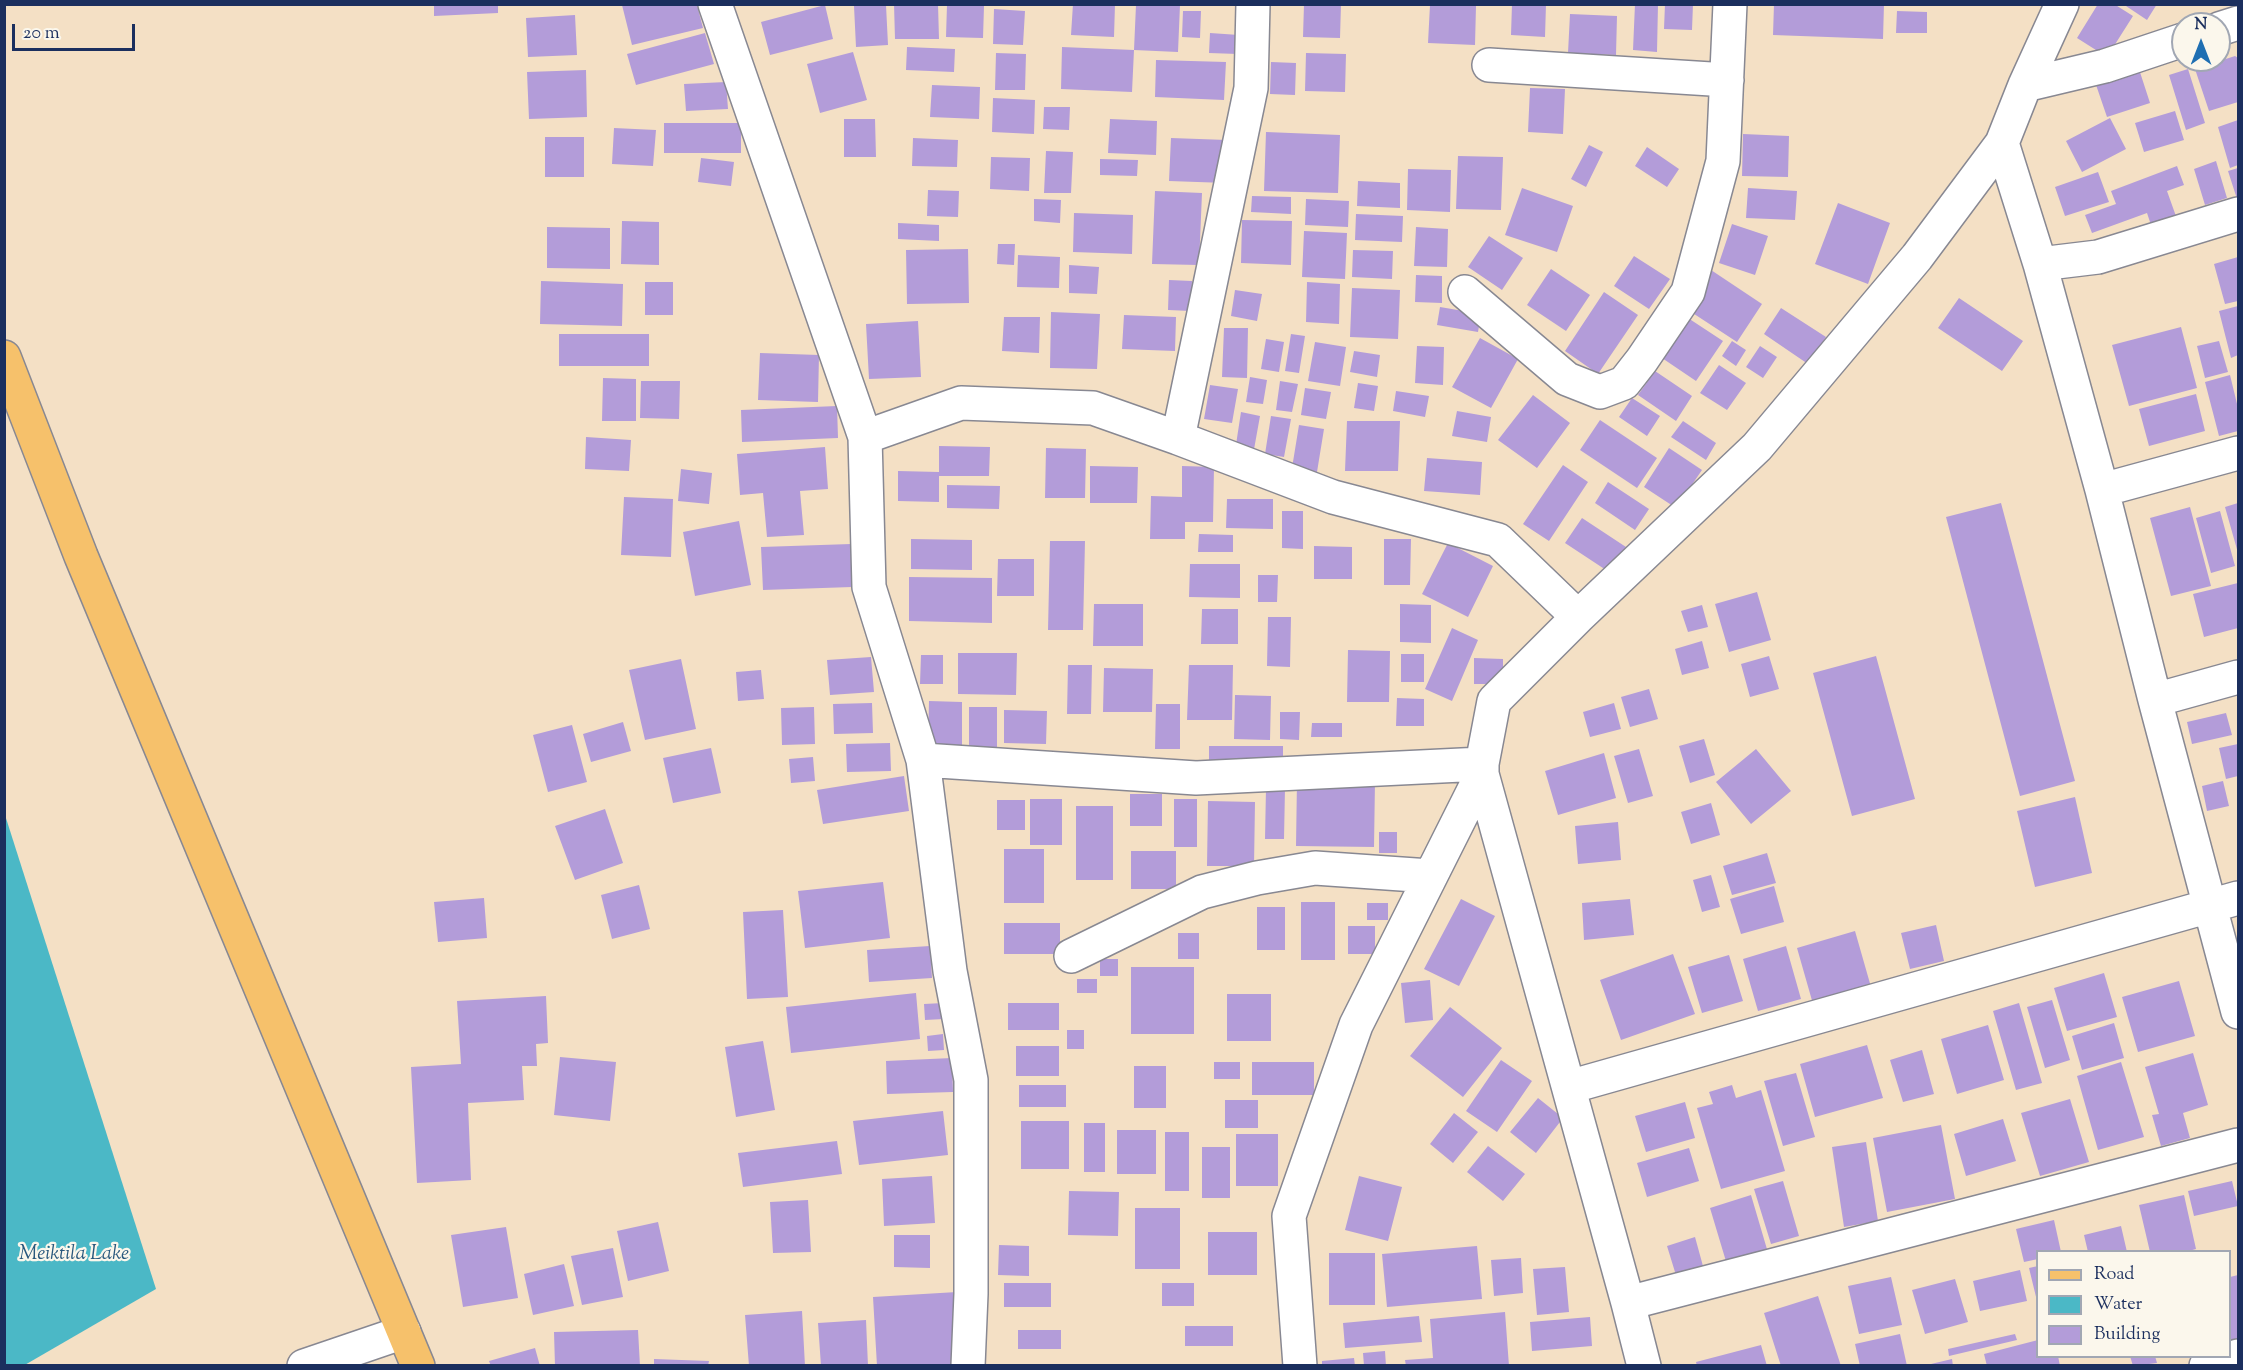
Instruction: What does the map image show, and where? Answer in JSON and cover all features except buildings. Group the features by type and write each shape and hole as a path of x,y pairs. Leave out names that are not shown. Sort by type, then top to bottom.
{"main road":[{"path":"4,357 81,556 418,1365"}],"street":[{"path":"715,4 865,437 868,587 923,760 950,971 971,1080 971,1294 968,1365"},
{"path":"1178,438 1251,87 1253,4"},
{"path":"1465,292 1567,379 1600,392 1624,383 1688,292 1723,161 1730,4"},
{"path":"1300,1365 1289,1216 1356,1025 1482,769 1494,701 1578,617 1757,447 1917,257 2002,143 2062,4"},
{"path":"2025,86 2105,66 2171,44"},
{"path":"1490,65 1727,80"},
{"path":"2002,143 2040,264 2102,490 2155,700 2224,902 2238,1011"},
{"path":"2040,264 2098,257 2238,214"},
{"path":"865,437 961,403 1093,408 1333,496 1498,540 1578,617"},
{"path":"2102,490 2238,453"},
{"path":"2155,700 2238,677"},
{"path":"923,760 1196,778 1482,769"},
{"path":"1482,769 1644,1365"},
{"path":"1071,956 1202,892 1257,878 1315,868 1430,876"},
{"path":"1569,1087 2224,902"},
{"path":"1628,1303 2238,1145"},
{"path":"304,1365 404,1332"},
{"path":"2206,1365 2231,1358"}],"water":[{"name":"Meiktila Lake","path":"5,815 156,1289 23,1366 4,1365"}]}
